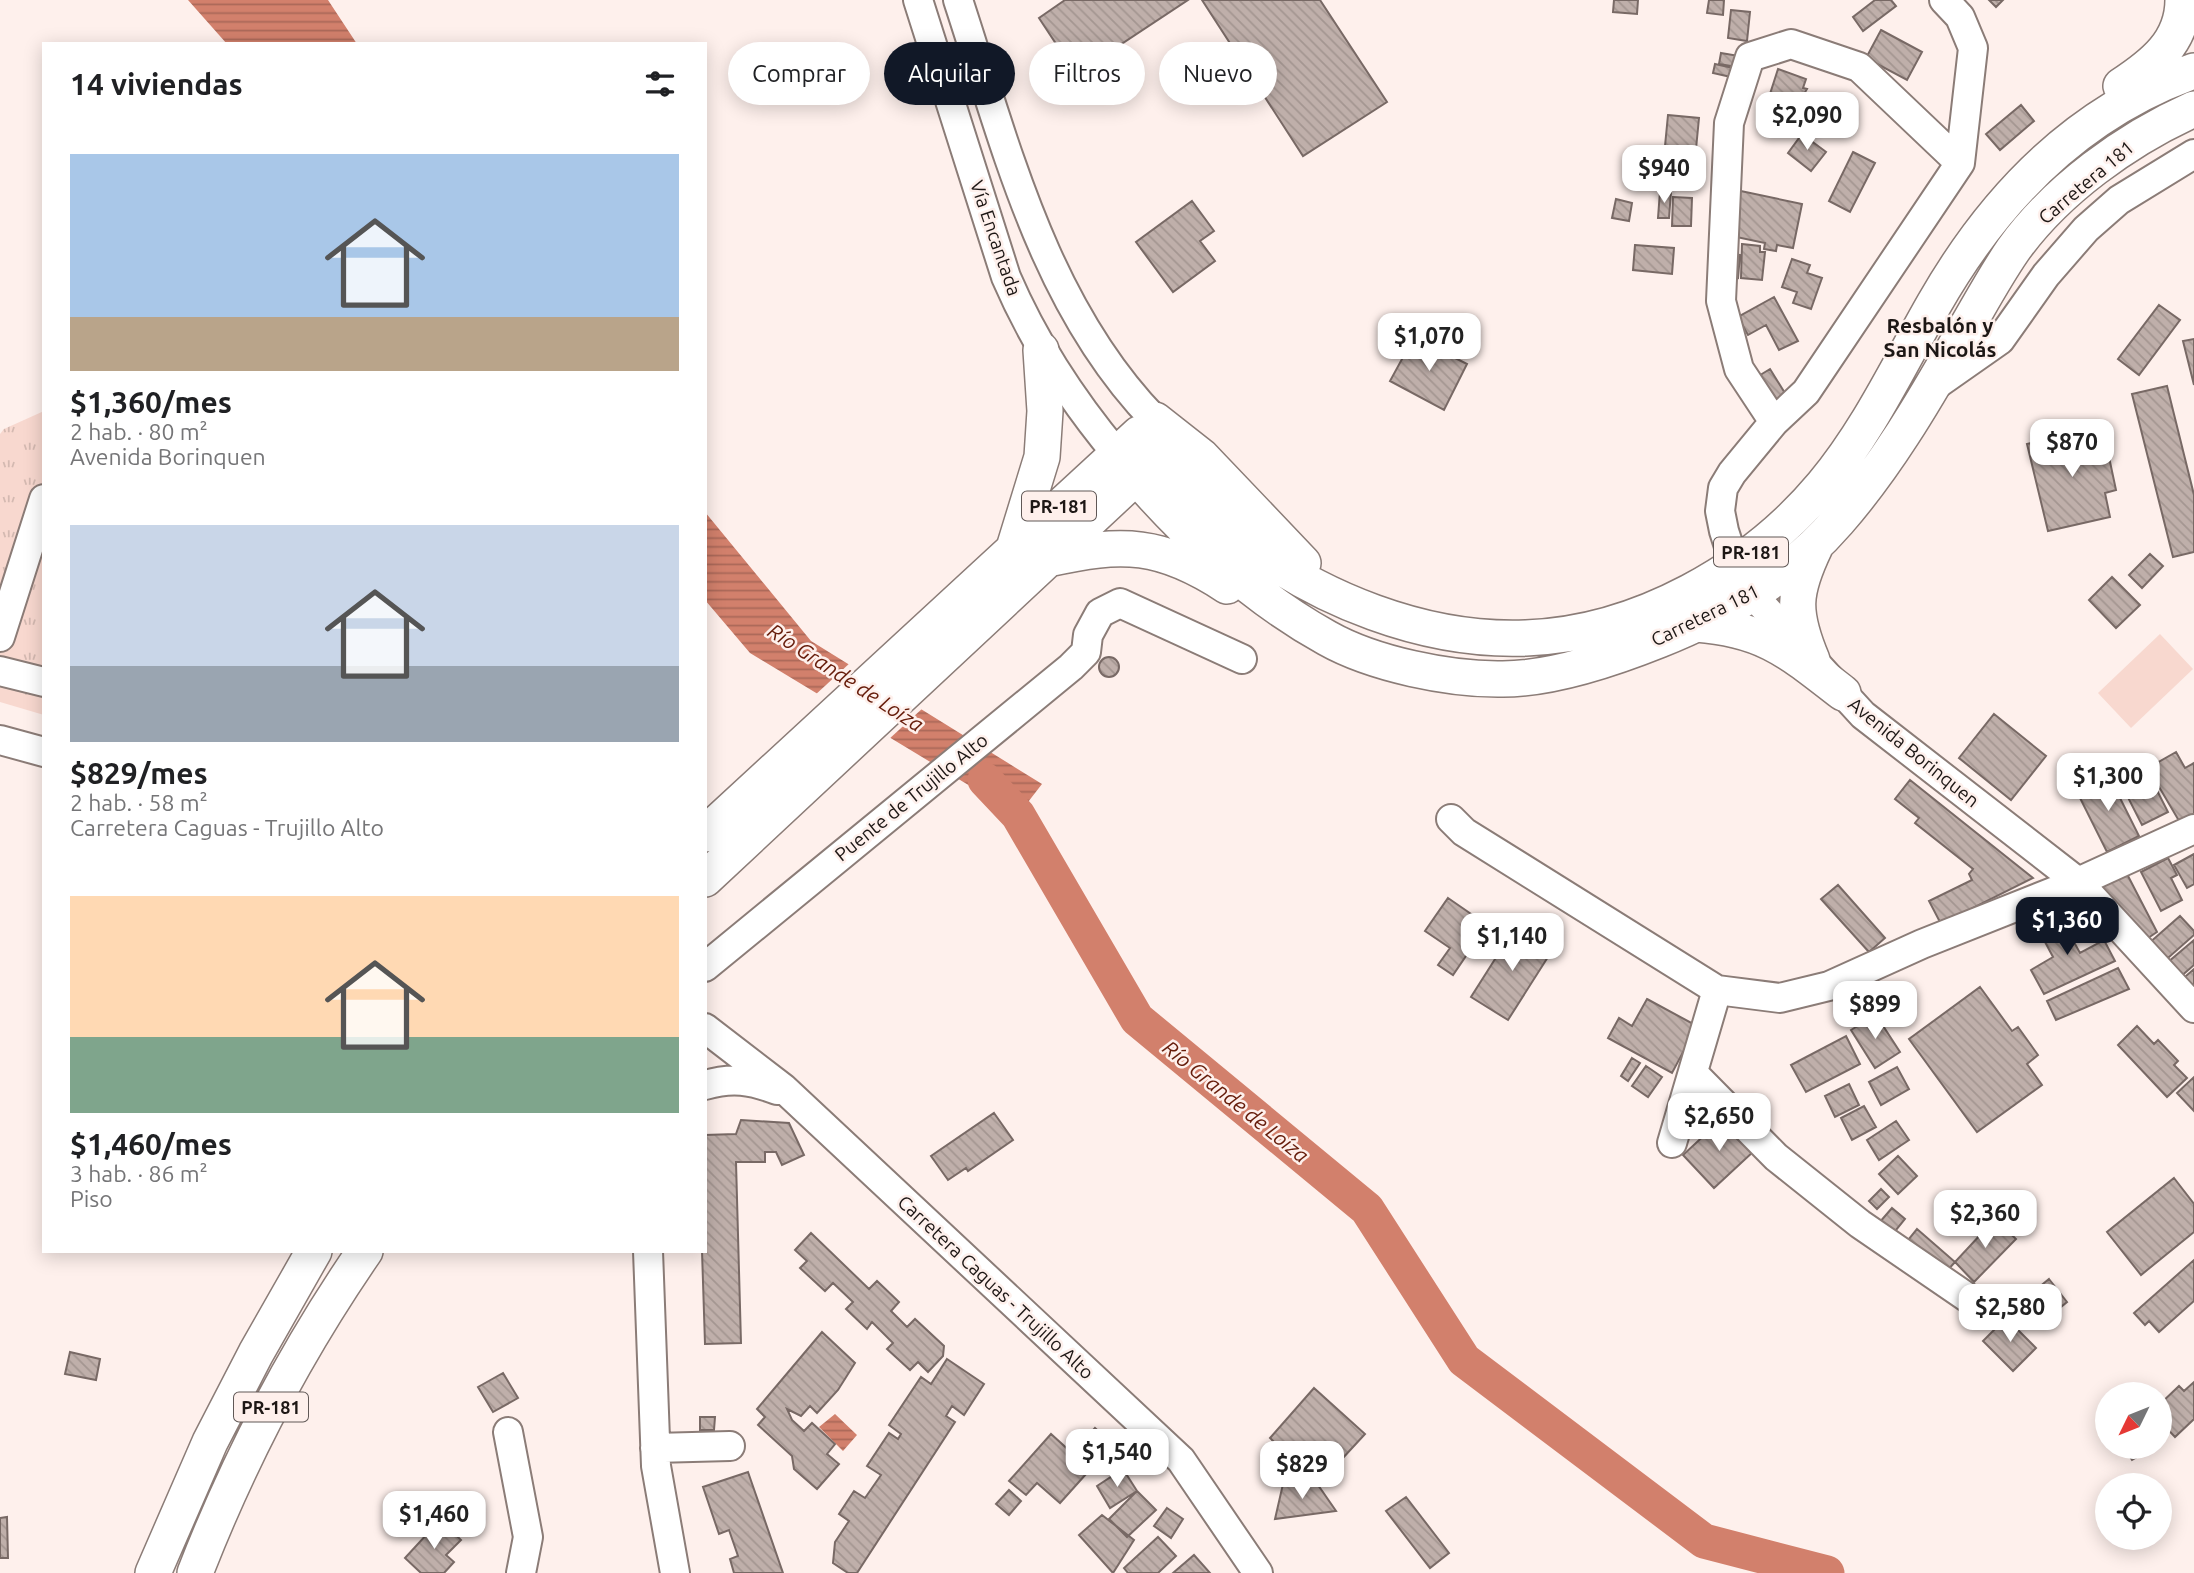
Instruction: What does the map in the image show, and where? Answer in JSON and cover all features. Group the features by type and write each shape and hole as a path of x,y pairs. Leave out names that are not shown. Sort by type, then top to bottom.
{"main road":[{"path":"2052,154 2063,129 2163,55 2172,42 2183,0"},
{"name":"Carretera 181","path":"1141,448 1202,457 1341,599 1424,627 1470,635 1528,638 1602,626 1626,619 1700,586 1735,565 1804,507 1844,459 1865,428 1964,253 1991,217 2052,154 2110,110 2194,71"},
{"name":"Carretera 181","path":"1141,448 1188,533 1217,559 1329,640 1390,663 1504,680 1561,671 1622,654 1696,624 1753,595 1794,564 1864,490 1930,389 1990,286 2015,248 2044,214 2074,187 2142,136 2194,109"},
{"path":"1041,350 1043,445 1021,561 1099,547 1129,547 1163,554 1210,575 1278,619 1329,640"},
{"name":"PR-181","path":"707,877 1021,561 1141,448"},
{"path":"1812,660 1798,627 1798,594 1803,573 1817,542"},
{"name":"PR-181","path":"707,832 1021,561"},
{"path":"1696,624 1733,627 1765,638 1800,660 1843,693"},
{"name":"PR-181","path":"153,1573 210,1442 256,1353 313,1253"},
{"name":"PR-181","path":"195,1573 241,1465 288,1372 364,1253"}],"street":[{"name":"Vía Encantada","path":"918,0 1006,277 1041,350 1078,406 1141,448"},
{"name":"Vía Encantada","path":"958,0 1015,176 1043,247 1098,348 1120,380 1141,448"},
{"path":"1944,0 1960,17 1973,48 1960,163"},
{"path":"1774,422 1739,369 1721,301 1729,123 1750,57 1791,44 1859,67 1960,163"},
{"path":"1930,389 2000,340 2046,275 2086,229 2119,201 2194,154"},
{"name":"Avenida Borinquen","path":"1960,163 1806,392 1774,422 1732,473 1723,488 1720,511 1735,565 1753,595 1863,715 2078,882 2194,1008"},
{"path":"0,637 42,505"},
{"name":"Puente de Trujillo Alto","path":"707,965 1086,652 1088,635 1100,613 1120,603 1242,659"},
{"path":"0,671 42,682"},
{"path":"0,740 42,751"},
{"path":"1451,819 1464,832 1717,990 1780,998 1829,986 1922,944 2078,882 2194,830"},
{"path":"1672,1143 1717,990"},
{"name":"Carretera Caguas - Trujillo Alto","path":"707,1030 792,1096 1181,1460 1258,1573"},
{"path":"1693,1073 1776,1157 1860,1224 1971,1300"},
{"path":"707,1084 726,1078 755,1081 792,1096"},
{"path":"648,1253 655,1448 675,1573"},
{"path":"508,1432 528,1538 521,1573"},
{"path":"655,1448 730,1447"}],"green space":[{"path":"42,412 42,714 0,702 0,434 4,429"},
{"path":"2160,634 2193,669 2131,728 2098,693"}],"water":[{"path":"188,0 328,0 356,42 225,42"},
{"path":"707,514 811,641 1042,784 1018,815 750,653 707,602"},
{"path":"835,1414 857,1435 843,1451 819,1427"}],"pier":[{"path":"851,662 924,707 888,740 814,696"}],"building":[{"path":"1065,0 1188,0 1124,42 1055,42 1039,18"},
{"path":"1202,0 1320,0 1387,102 1303,156 1270,105 1277,105 1277,42 1229,42"},
{"path":"1614,0 1638,0 1637,14 1613,12"},
{"path":"1709,0 1724,0 1723,15 1707,13"},
{"path":"1875,0 1891,0 1896,6 1863,31 1853,17"},
{"path":"1989,0 2003,0 1996,7"},
{"path":"1731,10 1750,12 1747,41 1728,38"},
{"path":"1881,30 1922,52 1907,80 1866,58"},
{"path":"1721,53 1739,56 1737,67 1719,64"},
{"path":"1715,64 1733,68 1731,77 1713,73"},
{"path":"1778,69 1806,79 1803,88 1807,89 1798,104 1770,94"},
{"path":"2021,105 2034,121 2000,150 1986,134"},
{"path":"1668,115 1699,118 1696,149 1665,146"},
{"path":"1802,134 1826,152 1811,171 1788,153"},
{"path":"1853,152 1875,163 1850,212 1829,201"},
{"path":"1736,190 1802,204 1793,248 1777,245 1776,251 1764,249 1765,243 1727,235"},
{"path":"1660,191 1671,192 1669,218 1658,218"},
{"path":"1673,197 1692,198 1691,226 1672,226"},
{"path":"1616,199 1632,203 1629,221 1612,218"},
{"path":"1192,201 1214,231 1200,241 1215,261 1173,292 1136,242"},
{"path":"1742,244 1760,246 1760,252 1765,252 1762,280 1741,278"},
{"path":"1635,245 1674,248 1672,274 1633,270"},
{"path":"1731,253 1740,255 1738,278 1728,276"},
{"path":"1792,259 1810,265 1807,273 1822,278 1811,309 1793,303 1797,292 1782,287"},
{"path":"1774,297 1798,341 1779,350 1766,325 1748,335 1738,317"},
{"path":"2159,305 2180,320 2139,375 2118,359"},
{"path":"1414,337 1467,364 1444,410 1390,381"},
{"path":"2194,339 2194,385 2183,341"},
{"path":"1770,369 1788,398 1775,406 1757,377"},
{"path":"2167,386 2194,495 2194,552 2173,557 2132,394"},
{"path":"2090,429 2094,445 2106,443 2116,490 2105,493 2110,517 2048,531 2027,444"},
{"path":"2150,554 2163,566 2142,588 2129,575"},
{"path":"2112,577 2140,605 2116,628 2089,600"},
{"path":"1105,657 1113,657 1119,667 1113,677 1105,677 1099,671 1099,663"},
{"path":"1994,714 2046,756 2011,800 1959,758"},
{"path":"2176,752 2185,768 2194,763 2194,819 2182,826 2148,768"},
{"path":"2140,757 2168,812 2142,825 2114,770"},
{"path":"2108,774 2139,836 2107,852 2076,790"},
{"path":"1910,780 2033,878 1941,924 1929,901 1972,880 1969,874 1973,869 1915,823 1919,818 1895,799"},
{"path":"2194,854 2194,884 2187,888 2174,865"},
{"path":"2168,858 2177,875 2171,878 2182,900 2161,911 2141,872"},
{"path":"2127,874 2157,932 2142,942 2125,927 2102,887"},
{"path":"1838,885 1885,938 1869,952 1821,899"},
{"path":"1448,898 1487,925 1453,975 1438,965 1450,948 1425,931"},
{"path":"2059,915 2080,953 2104,940 2115,961 2044,994 2031,970 2053,957 2037,927"},
{"path":"2180,916 2194,931 2194,935 2168,958 2163,953 2159,957 2148,944"},
{"path":"1516,926 1553,949 1508,1020 1471,997"},
{"path":"2194,940 2194,965 2179,978 2167,963"},
{"path":"2118,968 2129,989 2056,1020 2047,1001"},
{"path":"2194,969 2194,995 2178,983"},
{"path":"1980,987 2012,1031 2018,1027 2038,1055 2027,1064 2042,1085 1977,1132 1909,1039"},
{"path":"1647,999 1697,1026 1672,1073 1608,1038 1619,1018 1632,1026"},
{"path":"1876,1015 1900,1052 1875,1068 1851,1030"},
{"path":"2137,1026 2154,1044 2158,1040 2178,1061 2174,1065 2187,1078 2167,1097 2118,1045"},
{"path":"1846,1036 1860,1064 1806,1092 1791,1065"},
{"path":"1632,1058 1640,1063 1628,1081 1621,1076"},
{"path":"1646,1066 1662,1077 1648,1097 1632,1086"},
{"path":"1897,1067 1909,1089 1881,1105 1869,1082"},
{"path":"2194,1077 2194,1111 2177,1093"},
{"path":"1849,1084 1859,1105 1835,1117 1825,1096"},
{"path":"1864,1106 1876,1127 1852,1140 1841,1118"},
{"path":"994,1113 1013,1140 968,1171 966,1168 948,1180 931,1156"},
{"path":"1723,1118 1754,1151 1714,1188 1683,1155"},
{"path":"741,1120 789,1123 804,1155 782,1165 776,1152 765,1152 765,1162 736,1162 741,1343 705,1344 702,1253 707,1253 707,1135 736,1134"},
{"path":"1896,1121 1909,1140 1879,1160 1867,1140"},
{"path":"1898,1156 1917,1176 1898,1194 1879,1174"},
{"path":"2174,1178 2194,1204 2194,1232 2141,1275 2107,1232"},
{"path":"1881,1189 1889,1197 1877,1209 1869,1201"},
{"path":"1892,1208 1905,1219 1892,1235 1879,1223"},
{"path":"1995,1219 2016,1239 1974,1282 1955,1262"},
{"path":"1917,1229 1955,1262 1946,1272 1908,1240"},
{"path":"811,1233 869,1289 877,1281 899,1302 891,1311 907,1327 915,1319 944,1346 943,1356 928,1372 918,1362 910,1370 887,1349 893,1343 872,1322 867,1329 846,1309 853,1302 833,1283 825,1291 800,1268 807,1261 795,1250"},
{"path":"2194,1260 2194,1301 2159,1332 2149,1321 2145,1325 2134,1313"},
{"path":"2049,1279 2067,1302 2040,1324 2021,1302"},
{"path":"2006,1318 2036,1348 2013,1371 1983,1341"},
{"path":"822,1332 855,1363 838,1390 817,1413 810,1406 801,1416 787,1409 792,1420 804,1431 812,1423 835,1444 827,1454 839,1464 817,1489 794,1469 792,1456 758,1425 765,1417 757,1409"},
{"path":"70,1352 100,1359 96,1380 65,1374"},
{"path":"947,1359 984,1384 964,1415 952,1406 946,1416 955,1422 857,1573 848,1573 833,1563 835,1542 849,1521 839,1514 854,1491 865,1498 881,1475 867,1466 889,1433 898,1439 901,1434 889,1425 921,1377 931,1384"},
{"path":"503,1373 518,1398 493,1412 478,1387"},
{"path":"2194,1382 2194,1419 2175,1437 2172,1434 2172,1393 2179,1386 2184,1391"},
{"path":"1314,1388 1365,1434 1318,1485 1270,1438"},
{"path":"700,1417 715,1417 714,1430 700,1430"},
{"path":"1095,1428 1113,1444 1060,1503 1037,1483 1026,1495 1009,1481 1051,1434 1072,1453"},
{"path":"1123,1469 1137,1491 1110,1508 1097,1486"},
{"path":"748,1472 783,1573 734,1573 730,1559 738,1556 729,1530 719,1534 703,1487"},
{"path":"1283,1484 1318,1485 1336,1511 1275,1519"},
{"path":"1009,1490 1021,1501 1009,1515 996,1504"},
{"path":"1137,1491 1156,1510 1127,1537 1109,1519"},
{"path":"1406,1497 1449,1553 1430,1568 1386,1511"},
{"path":"1167,1508 1183,1519 1171,1538 1154,1526"},
{"path":"1102,1515 1134,1540 1113,1573 1079,1535"},
{"path":"7,1517 8,1558 0,1558 0,1518"},
{"path":"440,1520 461,1540 446,1555 454,1562 444,1573 421,1573 405,1558"},
{"path":"1158,1537 1176,1556 1158,1573 1128,1573 1124,1568"},
{"path":"1194,1555 1210,1573 1173,1573"}],"waterway":[{"name":"Río Grande de Loíza","path":"985,780 1018,815 1137,1019 1367,1209 1464,1360 1704,1541 1827,1573"}],"district":[{"name":"Resbalón y San Nicolás","path":"1940,337"}]}
